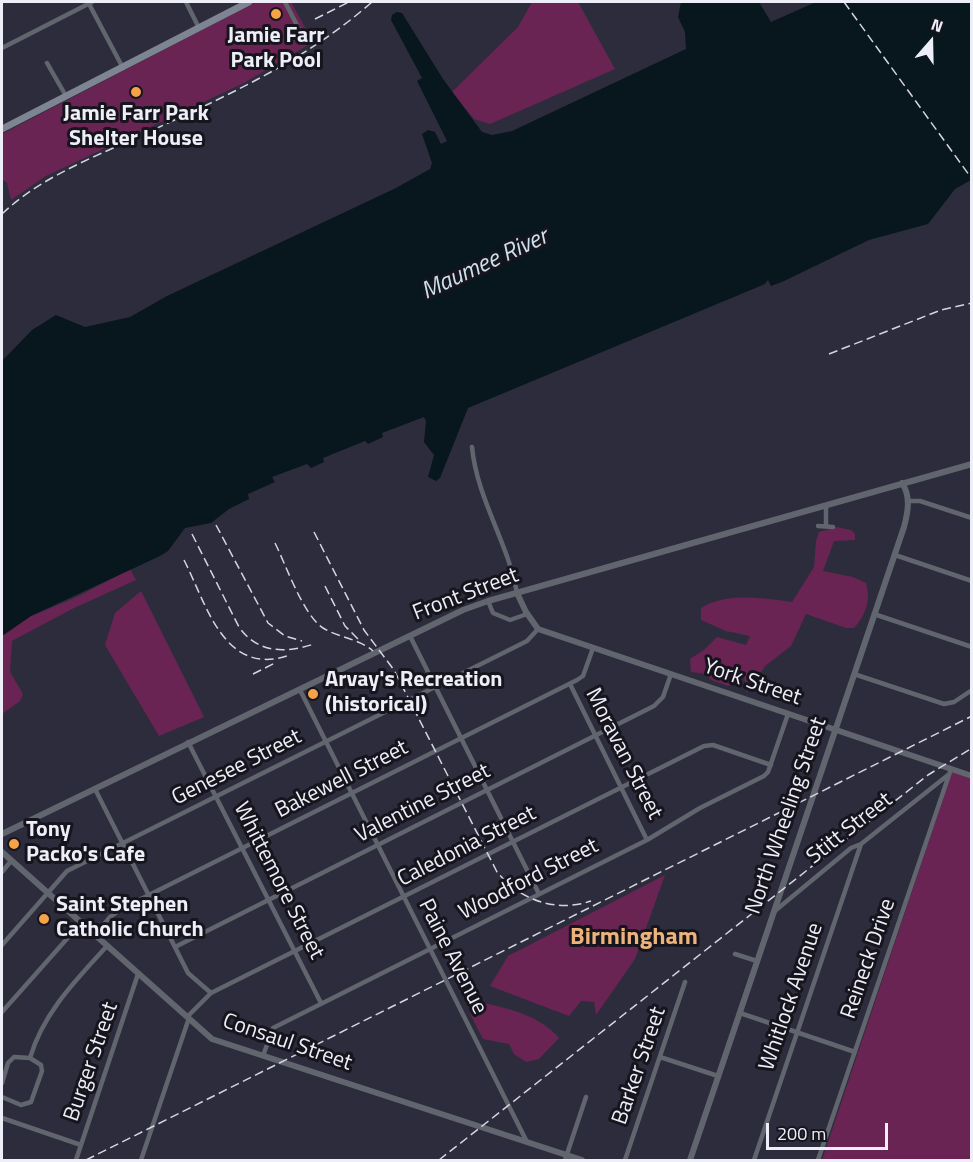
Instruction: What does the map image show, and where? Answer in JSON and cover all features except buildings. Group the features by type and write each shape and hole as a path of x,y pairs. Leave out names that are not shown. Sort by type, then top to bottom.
{"main road":[{"path":"2,129 249,2"}],"street":[{"path":"2,48 89,2 123,68"},
{"path":"186,2 199,28"},
{"path":"285,2 300,30 300,37 296,39"},
{"path":"47,63 66,96"},
{"path":"472,447 478,478 509,560 517,593 527,614 538,629"},
{"name":"Front Street","path":"2,834 188,742 488,601 972,464"},
{"name":"North Wheeling Street","path":"690,1161 906,520 907,490 902,483"},
{"path":"908,501 920,501 972,518"},
{"path":"826,506 826,526"},
{"path":"818,526 833,527"},
{"path":"895,555 972,581"},
{"path":"488,601 493,613 510,620 527,614"},
{"path":"874,614 972,647"},
{"name":"York Street","path":"538,629 835,730 950,772 972,776"},
{"name":"Genesee Street","path":"2,945 67,871 527,640 538,629"},
{"path":"410,636 539,894"},
{"name":"Bakewell Street","path":"95,935 116,912 570,684 583,676 593,648"},
{"name":"Valentine Street","path":"175,947 658,703 670,674"},
{"path":"854,674 944,704 954,702 972,690"},
{"name":"Moravan Street","path":"570,684 647,840"},
{"name":"Paine Avenue","path":"300,690 527,1142"},
{"path":"771,765 788,714"},
{"name":"Whittemore Street","path":"188,742 321,1004"},
{"name":"Caledonia Street","path":"188,1017 211,993 709,745 771,765"},
{"name":"Woodford Street","path":"263,1056 273,1028 647,840 700,808 764,776 771,765"},
{"name":"Stitt Street","path":"773,912 851,848 861,844 950,772"},
{"name":"Reineck Drive","path":"818,1161 950,772"},
{"path":"95,789 188,973 211,993"},
{"name":"Whitlock Avenue","path":"754,1161 861,844"},
{"name":"Consaul Street","path":"2,852 212,1039 527,1142 566,1158 582,1161"},
{"path":"2,872 11,861"},
{"path":"2,1012 81,922"},
{"path":"30,1058 39,1034 61,997 107,946"},
{"path":"735,954 757,962"},
{"name":"Burger Street","path":"76,1161 138,974"},
{"name":"Barker Street","path":"625,1161 686,982"},
{"path":"740,1013 855,1052"},
{"path":"141,1161 188,1017"},
{"path":"2,1083 11,1059 18,1056 39,1062 42,1067 31,1102 21,1105 2,1097"},
{"path":"660,1057 718,1076"},
{"path":"566,1158 586,1097"},
{"path":"2,1118 81,1145"}],"shaded area":[{"path":"256,2 291,2 313,42 244,83 46,176 11,200 7,183 2,179 2,134"},
{"path":"532,2 578,2 615,69 490,124 474,119 452,92 518,27"},
{"path":"837,527 851,530 855,534 855,540 834,541 823,571 853,577 866,583 868,595 866,607 862,618 854,628 846,628 806,614 791,646 765,666 747,693 744,677 728,686 711,680 706,674 691,672 690,659 717,637 746,645 750,636 726,631 701,620 701,608 733,598 792,602 814,567 819,532"},
{"path":"130,569 136,580 74,608 12,641 10,672 23,694 20,701 2,714 2,636 31,616 77,597"},
{"path":"141,591 204,717 159,736 105,645 115,613"},
{"path":"952,772 971,779 971,1160 822,1160"},
{"path":"665,875 635,959 596,1015 594,1002 581,1001 569,1016 490,986 508,956"},
{"path":"474,1001 531,1017 559,1038 539,1059 526,1062 514,1054 509,1044 483,1039 470,1014"}],"water":[{"name":"Maumee River","path":"681,2 759,2 771,22 816,2 971,2 971,180 955,189 928,224 869,240 771,286 768,280 765,284 468,408 440,478 436,481 428,477 434,455 424,442 426,421 424,417 382,433 383,437 368,444 365,441 323,458 324,462 311,468 307,464 272,477 275,482 248,494 249,499 229,509 211,523 185,528 168,551 160,556 31,616 2,636 2,361 32,330 56,315 85,327 130,317 167,296 396,188 430,169 432,163 422,134 428,130 435,132 441,144 447,141 417,81 422,78 391,20 392,15 397,12 402,13 443,79 482,132 492,135 512,131 686,49 685,32 678,17"}],"railway":[{"path":"315,19 349,2"},
{"path":"2,214 33,189 68,169 201,107 290,61 319,43 372,2"},
{"path":"844,2 972,179"},
{"path":"829,354 941,310 972,303"},
{"path":"216,525 268,623 285,636 302,641"},
{"path":"314,532 364,630 394,670 497,872 516,890 540,902 565,905 591,901"},
{"path":"192,534 239,627 247,636 264,647 273,649 293,649 314,644"},
{"path":"275,543 302,601 316,622 323,628 361,643 373,651"},
{"path":"184,560 210,616 234,647 249,656 267,659 290,655"},
{"path":"325,586 345,626 358,639"},
{"path":"253,674 277,662"},
{"path":"86,1160 972,716"},
{"path":"439,1160 928,775 972,748"}],"place":[{"name":"Jamie Farr Park Pool","path":"276,14"},
{"name":"Jamie Farr Park Shelter House","path":"136,92"},
{"name":"Arvay's Recreation (historical)","path":"313,694"},
{"name":"Tony Packo's Cafe","path":"14,844"},
{"name":"Saint Stephen Catholic Church","path":"44,919"}],"district":[{"name":"Birmingham","path":"634,938"}]}
